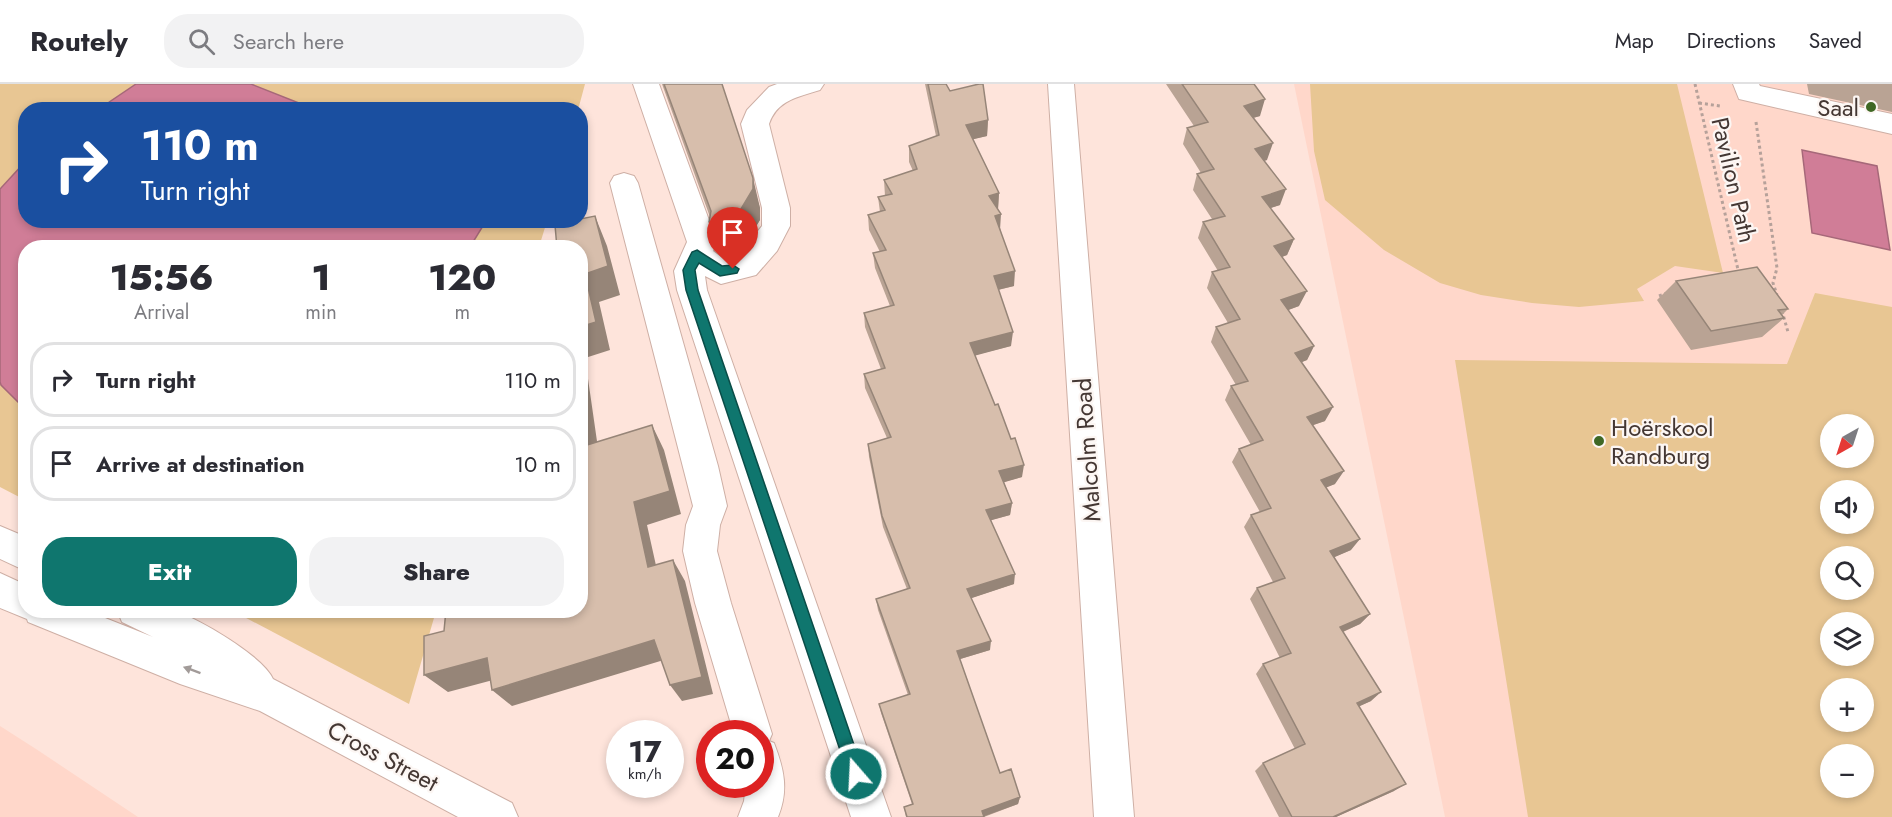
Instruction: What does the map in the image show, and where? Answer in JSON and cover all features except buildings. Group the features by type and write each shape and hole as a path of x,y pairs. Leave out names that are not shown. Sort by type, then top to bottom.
{"street":[{"path":"646,84 702,242 689,270 692,290 871,817"},
{"path":"697,255 720,272 746,267 767,243 776,226 776,208 755,124 760,110 778,93 811,84"},
{"name":"Malcolm Road","path":"1061,84 1114,817"},
{"path":"1747,88 1892,123"},
{"path":"624,183 701,466 710,506 703,525 700,551 713,603 749,720"},
{"path":"0,542 18,551"},
{"path":"0,590 18,599"},
{"name":"Cross Street","path":"61,618 180,666 267,695 498,817"},
{"name":"Cross Street","path":"150,618 210,650 246,673 267,695"},
{"path":"758,817 766,798"}],"path":[{"name":"Pavilion Path","path":"1695,84 1741,283"},
{"path":"1747,88 1756,125 1777,267 1773,283 1778,299"},
{"path":"1659,296 1669,292"},
{"path":"1780,307 1788,332"}],"shaded area":[{"path":"0,84 585,84 580,102 18,102 18,228 545,228 541,240 18,240 18,496 0,487"},
{"path":"136,84 251,84 296,102 109,102"},
{"name":"Hoërskool Randburg","path":"1294,84 1892,84 1892,817 1445,817"},
{"path":"1310,84 1677,84 1723,273 1675,266 1637,289 1644,301 1579,307 1481,295 1440,283 1384,250 1325,200 1314,151"},
{"path":"1802,150 1877,166 1890,250 1812,233"},
{"path":"18,170 18,228 482,228 474,240 18,240 18,402 0,382 0,189"},
{"path":"1815,293 1892,307 1892,817 1528,817 1455,360 1787,364"},
{"path":"246,618 434,618 409,704"},
{"path":"0,726 36,749 138,817 0,817"}],"place":[{"name":"Saal","path":"1871,107"},
{"name":"Hoërskool Randburg","path":"1599,441"}],"route":[{"path":"733,269 720,272 697,255 689,270 692,290 856,774"}]}
